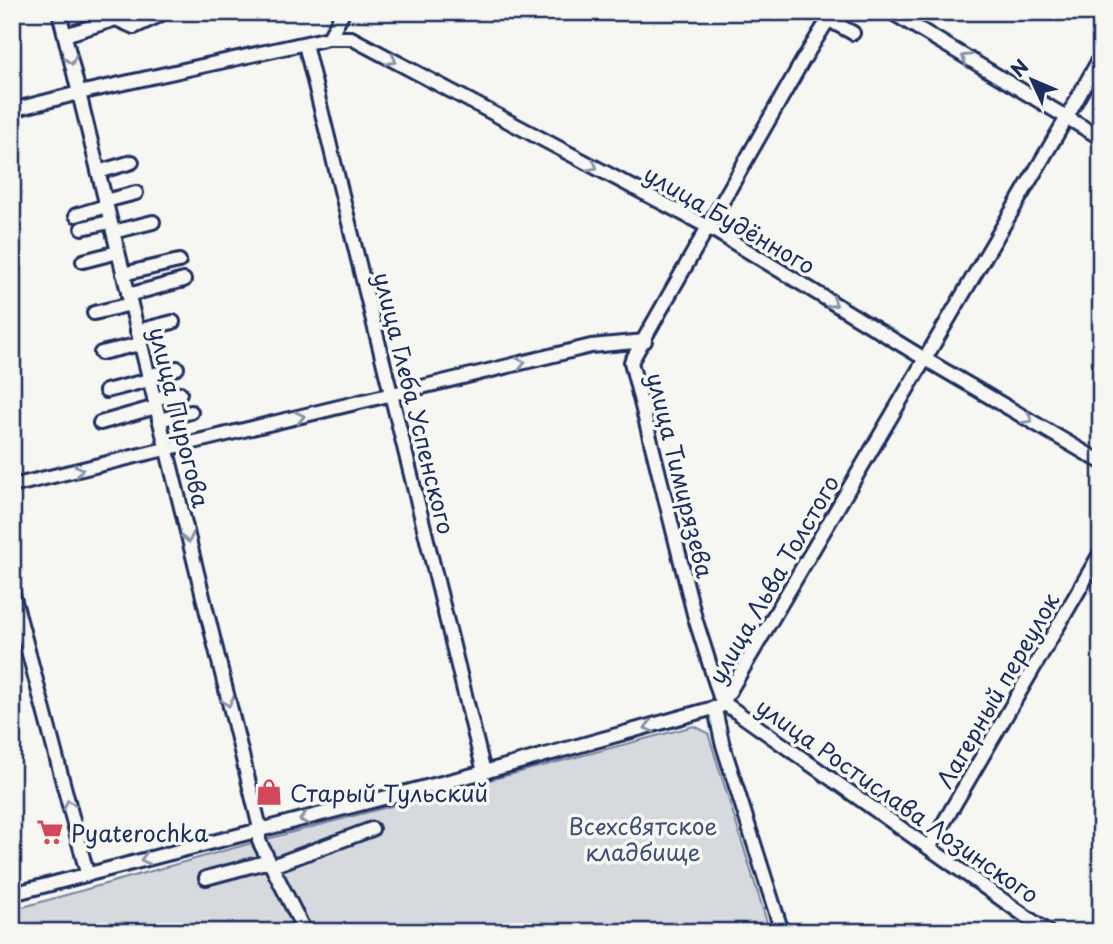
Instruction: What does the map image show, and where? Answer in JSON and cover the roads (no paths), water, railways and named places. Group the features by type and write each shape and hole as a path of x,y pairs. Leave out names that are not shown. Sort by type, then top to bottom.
{"street":[{"name":"улица Пирогова","path":"59,12 259,831 259,841 305,932"},
{"path":"12,110 329,38 343,12"},
{"path":"891,12 1101,138"},
{"path":"65,35 116,19 134,27 158,16"},
{"path":"831,16 853,33"},
{"name":"улица Тимирязева","path":"782,932 719,730 720,697 695,618 631,362 710,228 803,60 831,16"},
{"name":"улица Будённого","path":"329,38 351,38 710,228 925,359 1101,461"},
{"name":"улица Глеба Успенского","path":"305,44 484,772"},
{"name":"улица Льва Толстого","path":"12,894 484,772 720,706 1101,56"},
{"path":"98,172 132,162"},
{"path":"76,215 135,193"},
{"path":"82,228 153,222"},
{"path":"83,261 118,252"},
{"path":"123,274 179,261"},
{"path":"94,313 184,280"},
{"path":"101,353 173,322"},
{"path":"12,486 591,346 645,341"},
{"path":"106,391 177,368"},
{"path":"156,409 180,393"},
{"path":"100,423 156,409 191,412"},
{"name":"Лагерный переулок","path":"929,848 1101,552"},
{"path":"12,590 87,873"},
{"name":"улица Ростислава Лозинского","path":"720,706 1048,932"},
{"path":"206,878 271,863 372,829"}],"place":[{"name":"Старый Тульский","path":"269,792"},
{"name":"Pyaterochka","path":"50,832"}],"park label":[{"name":"Всехсвятское кладбище","path":"643,838"}]}
